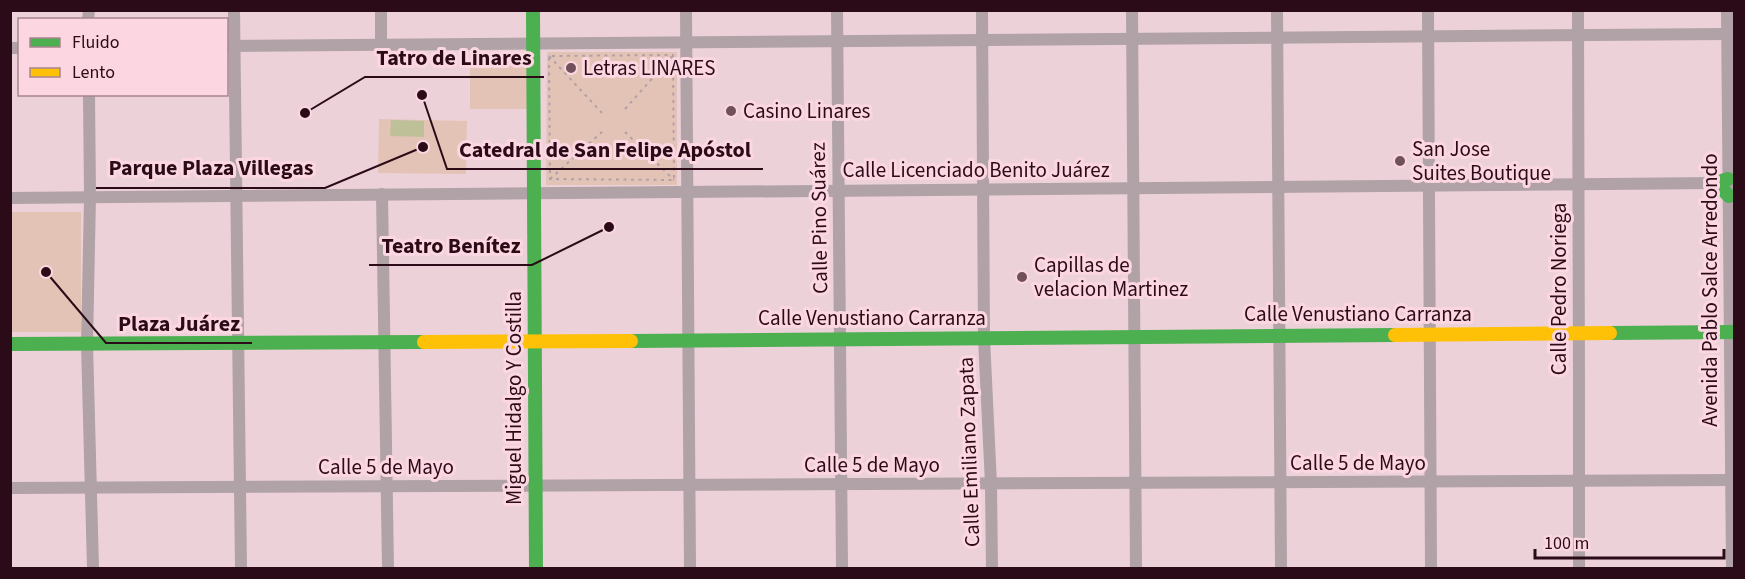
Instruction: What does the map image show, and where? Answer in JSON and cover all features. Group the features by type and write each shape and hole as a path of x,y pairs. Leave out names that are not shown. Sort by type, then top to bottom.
{"street":[{"path":"234,10 230,46 236,195 241,568"},
{"path":"381,10 381,44"},
{"name":"Miguel Hidalgo Y Costilla","path":"533,10 536,568"},
{"path":"686,10 690,568"},
{"name":"Calle Pino Suárez","path":"837,10 842,568"},
{"name":"Calle Emiliano Zapata","path":"982,10 984,338 991,484 992,568"},
{"path":"1132,10 1136,568"},
{"path":"1277,10 1281,568"},
{"path":"1428,10 1431,568"},
{"name":"Calle Pedro Noriega","path":"1578,10 1579,568"},
{"name":"Avenida Pablo Salce Arredondo","path":"1726,181 1727,10"},
{"path":"230,46 1727,34"},
{"path":"89,96 90,197 87,344 93,568"},
{"path":"1726,181 1732,197"},
{"name":"Calle Licenciado Benito Juárez","path":"10,198 1726,181"},
{"path":"382,194 388,568"},
{"name":"Avenida Pablo Salce Arredondo","path":"1732,197 1732,568"},
{"name":"Calle Venustiano Carranza","path":"10,344 1732,332"},
{"name":"Calle 5 de Mayo","path":"10,488 1733,480"}],"path":[{"path":"549,56 673,55"},
{"path":"625,109 673,55"},
{"path":"673,55 674,180"},
{"path":"549,56 602,113"},
{"path":"549,56 550,179"},
{"path":"550,179 604,130"},
{"path":"625,132 674,180"},
{"path":"550,179 674,180"}],"shaded area":[{"path":"547,52 677,52 677,185 546,185"},
{"path":"470,59 528,59 527,109 470,109"},
{"path":"379,119 467,121 466,174 378,173"},
{"path":"391,120 424,121 424,137 390,136"},
{"path":"10,212 81,212 81,332 11,332"}],"traffic: fast":[{"path":"533,10 536,568"},
{"path":"1728,179 1716,183 1729,196"},
{"path":"1610,333 1734,332"},
{"path":"631,341 1395,335"},
{"path":"10,344 424,342"}],"traffic: slow":[{"path":"1395,335 1610,333"},
{"path":"424,342 631,341"}],"place":[{"name":"Letras LINARES","path":"571,68"},
{"name":"Catedral de San Felipe Apóstol","path":"422,95"},
{"name":"Casino Linares","path":"731,111"},
{"name":"Tatro de Linares","path":"305,113"},
{"name":"Parque Plaza Villegas","path":"423,147"},
{"name":"San Jose Suites Boutique","path":"1400,161"},
{"name":"Teatro Benítez","path":"609,227"},
{"name":"Plaza Juárez","path":"46,272"},
{"name":"Capillas de velacion Martinez","path":"1022,277"}]}
